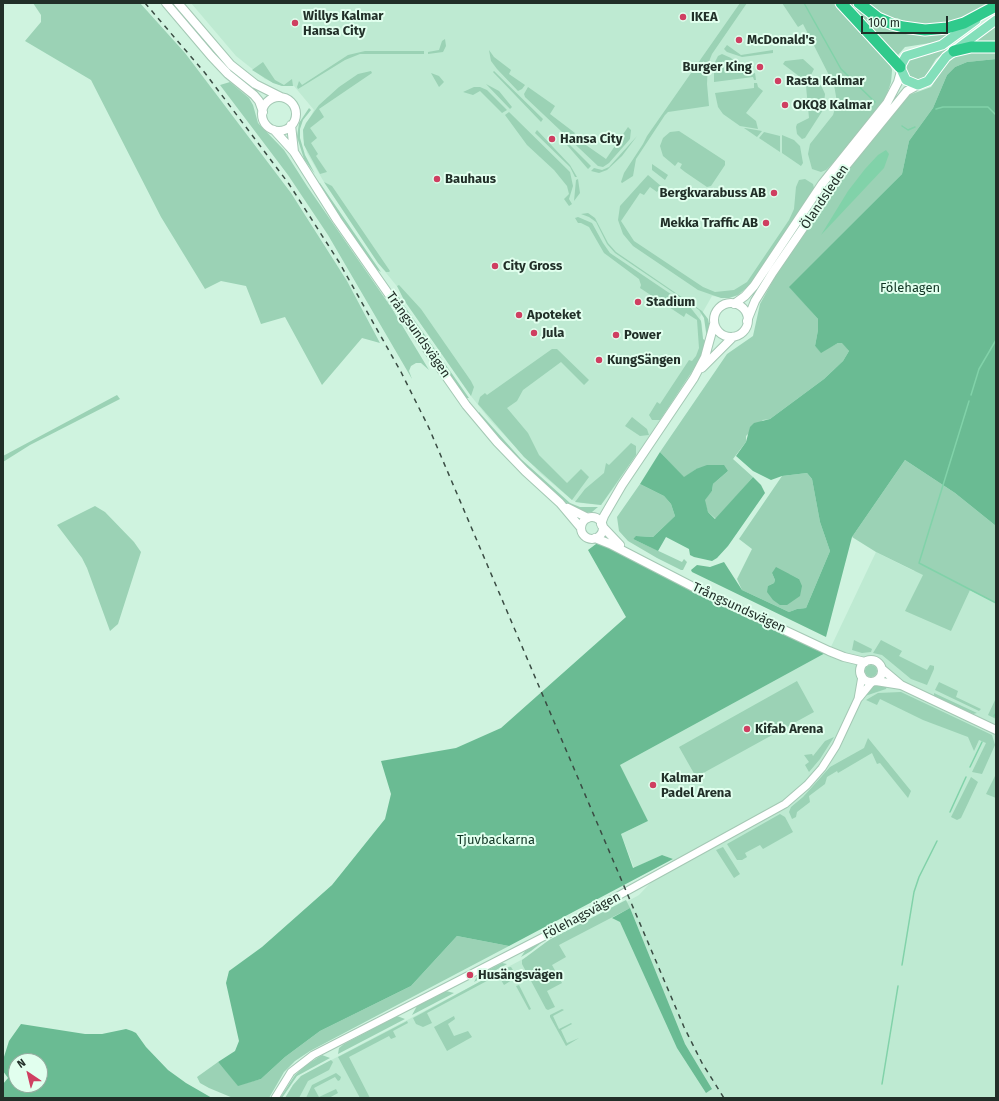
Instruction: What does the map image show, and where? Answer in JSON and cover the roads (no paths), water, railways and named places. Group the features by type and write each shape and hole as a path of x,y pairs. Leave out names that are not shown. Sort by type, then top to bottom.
{"highway":[{"path":"841,3 894,59 900,69"},
{"path":"859,3 878,18 892,24 925,30 947,28 964,23 995,6"},
{"path":"954,51 971,47 996,47"}],"main road":[{"path":"166,3 219,65 259,101 265,123 274,130 285,129 291,125 295,119 295,108 291,102 256,84 231,64 178,3"},
{"name":"Ölandsleden","path":"694,378 707,352 714,324 714,318 718,309 724,305 734,304 745,296 754,286 822,184 883,109 896,88 900,69 906,56 942,45 995,6"},
{"name":"Ölandsleden","path":"602,525 604,516 622,485 694,378 708,361 718,345 743,331 755,301 773,272 845,167 907,91 928,81 941,61 996,20"},
{"path":"900,69 906,80 918,85"},
{"path":"263,112 265,105 270,100 281,97"},
{"name":"Trångsundsvägen","path":"291,125 294,152"},
{"name":"Trångsundsvägen","path":"274,130 294,152 337,220 466,405 525,471 560,503 581,528"},
{"path":"734,304 745,312 748,321"},
{"path":"714,324 722,334 730,337"},
{"name":"Ölandsleden","path":"590,517 602,508 622,485"},
{"name":"Trångsundsvägen","path":"560,503 590,517"},
{"path":"590,517 598,519 602,525 600,534 595,538 586,537 581,528 582,522 590,517"},
{"name":"Trångsundsvägen","path":"602,525 614,540 635,557"},
{"name":"Trångsundsvägen","path":"595,538 701,591 844,657 865,662"},
{"name":"Trångsundsvägen","path":"844,657 861,675"},
{"path":"901,685 866,680 861,675 861,667 865,662 876,661 882,669 901,685 996,730"},
{"path":"874,681 881,676 882,669"}],"street":[{"name":"Fölehagsvägen","path":"858,699 861,675"},
{"name":"Fölehagsvägen","path":"275,1098 291,1072 312,1055 541,938 785,804 807,785 822,768 836,746 858,699 874,681"}],"waterway":[{"path":"804,3 841,69 875,102"},
{"path":"936,109 943,107 988,107 996,115"},
{"path":"902,126 908,130 915,127"},
{"path":"971,395 979,369 996,340"},
{"path":"969,401 919,563 996,603"},
{"path":"970,767 982,742"},
{"path":"950,812 966,777"},
{"path":"902,965 914,892 919,877 937,841"},
{"path":"882,1084 898,986"}],"railway":[{"path":"145,3 205,73 289,184 339,262 401,372 429,428 684,1027 702,1063 724,1098"}],"place":[{"name":"IKEA","path":"683,17"},
{"name":"Willys Kalmar Hansa City","path":"295,23"},
{"name":"McDonald's","path":"739,40"},
{"name":"Burger King","path":"760,67"},
{"name":"Rasta Kalmar","path":"778,81"},
{"name":"OKQ8 Kalmar","path":"785,105"},
{"name":"Hansa City","path":"552,139"},
{"name":"Bauhaus","path":"437,179"},
{"name":"Bergkvarabuss AB","path":"774,193"},
{"name":"Mekka Traffic AB","path":"766,223"},
{"name":"City Gross","path":"495,266"},
{"name":"Stadium","path":"638,302"},
{"name":"Apoteket","path":"519,315"},
{"name":"Jula","path":"534,333"},
{"name":"Power","path":"616,335"},
{"name":"KungSängen","path":"599,360"},
{"name":"Kifab Arena","path":"747,729"},
{"name":"Kalmar Padel Arena","path":"653,785"},
{"name":"Husängsvägen","path":"470,975"}],"park label":[{"name":"Fölehagen","path":"910,288"},
{"name":"Tjuvbackarna","path":"496,840"}]}
